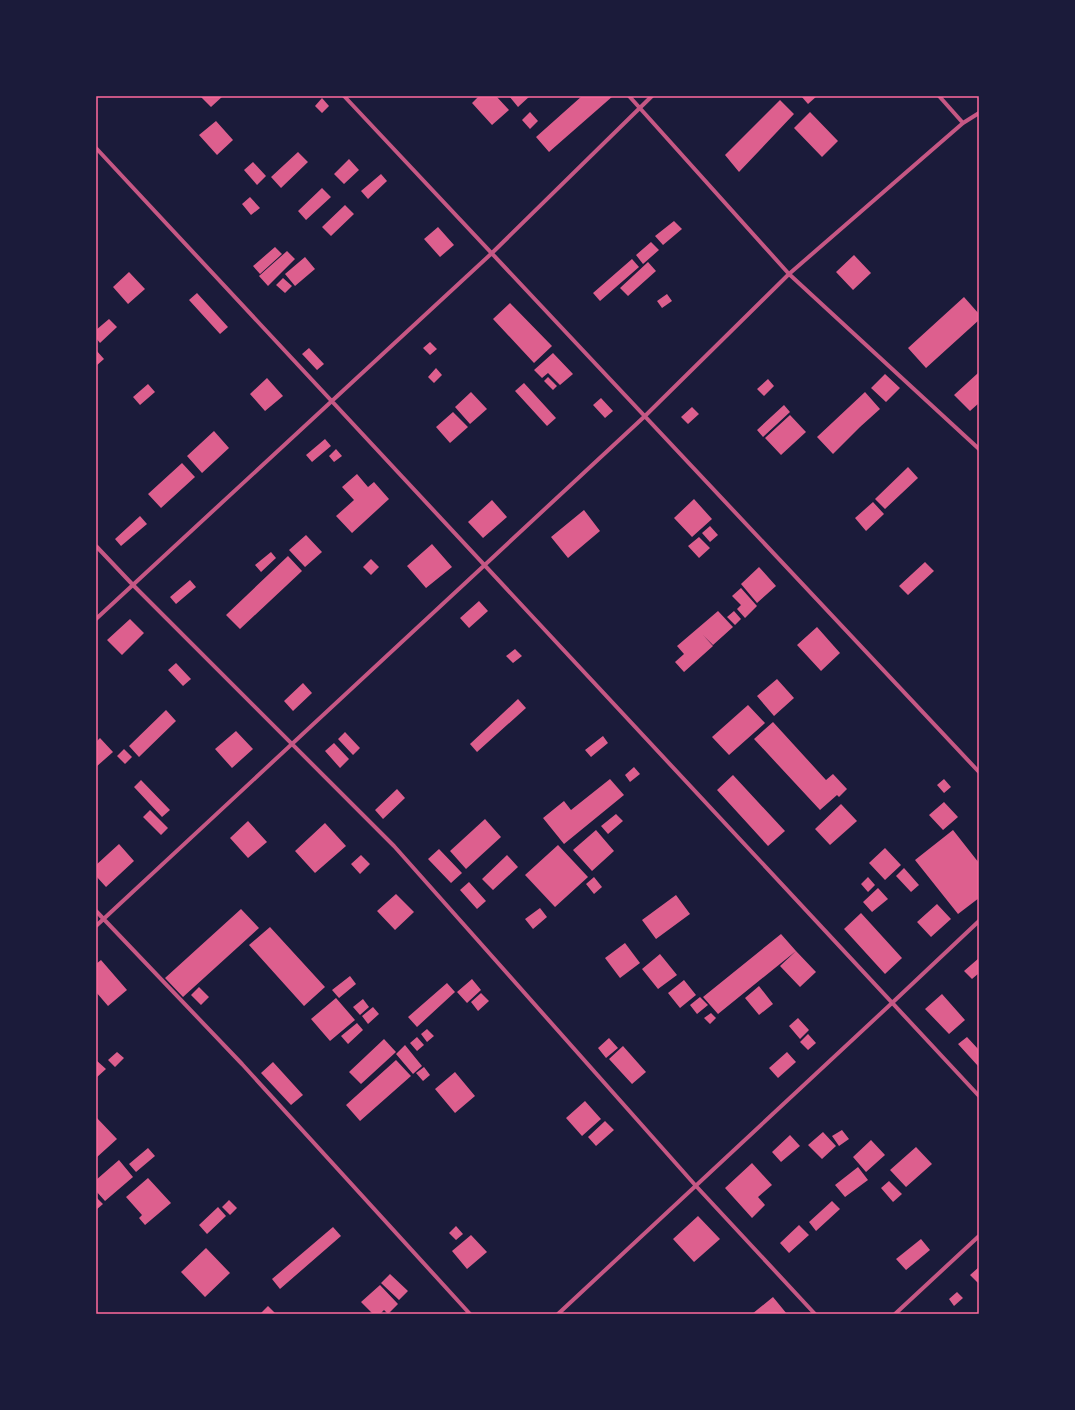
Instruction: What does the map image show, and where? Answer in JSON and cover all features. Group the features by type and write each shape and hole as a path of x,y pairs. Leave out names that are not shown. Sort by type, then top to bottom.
{"street":[{"path":"344,96 979,772"},
{"path":"629,96 789,274 979,449"},
{"path":"96,619 492,253 652,96"},
{"path":"939,96 963,123"},
{"path":"96,926 645,416 789,274 963,123 979,113"},
{"path":"96,148 979,1096"},
{"path":"96,546 133,585 394,846 696,1186 816,1314"},
{"path":"96,911 242,1064 470,1314"},
{"path":"558,1314 979,921"},
{"path":"895,1314 979,1236"}],"building":[{"path":"200,96 223,96 211,107"},
{"path":"479,96 496,96 509,110 492,125 472,103"},
{"path":"509,96 530,96 518,107"},
{"path":"582,96 613,96 549,152 536,137"},
{"path":"801,96 817,96 808,104"},
{"path":"322,98 329,106 322,113 315,106"},
{"path":"780,100 794,114 739,172 725,155"},
{"path":"530,112 538,121 530,129 522,120"},
{"path":"810,112 838,141 822,157 794,128"},
{"path":"216,121 233,140 217,155 199,135"},
{"path":"298,152 308,162 281,188 271,177"},
{"path":"349,159 359,170 344,184 334,174"},
{"path":"253,162 266,176 257,185 244,170"},
{"path":"381,174 387,181 368,199 361,191"},
{"path":"322,188 331,197 306,220 298,211"},
{"path":"250,197 260,208 251,215 242,204"},
{"path":"345,205 354,214 331,236 322,227"},
{"path":"674,221 682,229 663,245 655,236"},
{"path":"438,227 454,245 440,257 424,239"},
{"path":"651,242 659,250 643,264 636,255"},
{"path":"275,247 282,254 260,274 253,266"},
{"path":"287,251 295,259 268,286 259,276"},
{"path":"854,255 871,273 853,290 836,272"},
{"path":"305,257 315,269 295,286 285,274"},
{"path":"632,259 639,267 600,301 593,293"},
{"path":"648,262 656,271 628,296 620,288"},
{"path":"129,272 145,289 128,304 113,287"},
{"path":"283,278 292,286 285,293 276,285"},
{"path":"197,293 228,327 220,334 189,300"},
{"path":"667,294 672,301 662,308 657,301"},
{"path":"964,297 979,314 979,320 926,368 908,348"},
{"path":"510,303 552,346 534,363 493,319"},
{"path":"109,319 117,327 100,343 96,338 96,330"},
{"path":"430,342 437,349 430,355 423,348"},
{"path":"309,348 324,364 317,370 302,354"},
{"path":"96,350 104,359 96,366"},
{"path":"553,353 573,374 560,385 548,373 542,378 534,370"},
{"path":"436,368 442,375 434,383 428,377"},
{"path":"978,373 979,403 970,411 954,395"},
{"path":"885,374 900,388 886,402 871,388"},
{"path":"548,377 557,386 553,390 544,381"},
{"path":"267,378 283,396 265,411 250,394"},
{"path":"768,379 774,386 764,396 757,389"},
{"path":"524,383 556,418 547,426 515,391"},
{"path":"148,384 155,392 140,405 133,397"},
{"path":"471,392 487,409 470,424 455,407"},
{"path":"865,392 880,409 833,454 817,437"},
{"path":"601,398 613,411 605,418 593,405"},
{"path":"784,405 790,412 763,437 757,430"},
{"path":"692,407 699,414 688,424 681,417"},
{"path":"453,412 468,427 450,443 436,427"},
{"path":"790,415 806,432 781,455 765,438"},
{"path":"214,431 229,448 202,473 187,456"},
{"path":"325,439 331,446 312,462 306,455"},
{"path":"336,449 342,456 334,462 329,456"},
{"path":"182,463 195,477 161,508 148,494"},
{"path":"908,467 918,478 885,509 875,499"},
{"path":"357,474 368,487 374,482 389,499 352,533 336,516 354,500 342,487"},
{"path":"694,499 712,519 692,537 674,518"},
{"path":"492,500 507,517 483,538 468,522"},
{"path":"873,502 884,514 866,531 855,518"},
{"path":"584,510 600,531 568,558 551,537"},
{"path":"140,516 147,524 121,546 115,539"},
{"path":"710,526 718,535 710,542 702,533"},
{"path":"306,535 322,552 305,567 289,550"},
{"path":"699,537 710,548 699,558 688,546"},
{"path":"432,544 452,567 426,588 407,566"},
{"path":"271,552 276,558 261,572 255,565"},
{"path":"288,556 302,571 240,629 226,615"},
{"path":"371,559 379,567 371,575 363,567"},
{"path":"925,562 934,571 908,595 899,586"},
{"path":"759,567 776,586 757,603 741,584"},
{"path":"190,580 196,587 176,604 170,597"},
{"path":"741,588 757,606 745,618 737,609 741,605 732,596"},
{"path":"479,601 488,611 469,628 460,618"},
{"path":"718,611 733,627 713,645 703,635 713,646 684,672 675,662 684,654 677,646"},
{"path":"734,611 741,619 735,625 727,617"},
{"path":"130,619 144,633 122,655 107,640"},
{"path":"817,627 840,653 821,671 797,645"},
{"path":"515,649 522,656 513,663 506,656"},
{"path":"176,663 191,679 183,686 168,670"},
{"path":"777,679 794,698 774,716 757,696"},
{"path":"303,683 312,693 293,711 284,701"},
{"path":"518,699 526,708 477,752 470,744"},
{"path":"748,705 765,723 729,755 712,737"},
{"path":"166,710 176,721 139,757 129,746"},
{"path":"773,722 826,780 833,774 847,789 839,797 837,795 820,810 754,739"},
{"path":"236,731 253,749 232,768 215,749"},
{"path":"345,732 360,748 353,755 338,739"},
{"path":"603,736 608,743 591,757 585,750"},
{"path":"100,738 113,752 96,767 96,742"},
{"path":"334,743 349,759 340,768 325,751"},
{"path":"124,749 132,757 125,764 117,756"},
{"path":"634,767 640,774 630,782 625,775"},
{"path":"733,775 785,831 768,846 717,790"},
{"path":"610,779 624,795 564,844 543,818 564,801 571,810"},
{"path":"944,779 951,787 944,793 937,785"},
{"path":"141,780 170,810 162,817 134,787"},
{"path":"397,789 405,798 383,819 375,810"},
{"path":"944,802 958,817 943,830 929,815"},
{"path":"841,804 857,821 830,845 815,829"},
{"path":"150,810 168,828 161,835 143,817"},
{"path":"616,814 623,821 608,834 601,826"},
{"path":"485,819 501,837 466,869 450,851"},
{"path":"248,821 267,842 248,858 230,838"},
{"path":"325,823 346,846 315,873 295,851"},
{"path":"596,830 614,851 592,871 573,850"},
{"path":"953,830 979,863 979,898 958,914 915,860"},
{"path":"119,844 134,861 106,887 96,876 96,865"},
{"path":"558,845 588,877 555,907 525,875"},
{"path":"885,848 901,865 885,880 869,863"},
{"path":"439,849 462,873 451,883 428,859"},
{"path":"361,855 370,864 360,874 351,864"},
{"path":"507,855 518,867 493,890 482,879"},
{"path":"904,868 919,885 911,892 896,876"},
{"path":"594,877 602,887 594,894 586,884"},
{"path":"868,877 875,885 868,892 861,884"},
{"path":"469,882 486,901 477,909 460,890"},
{"path":"878,888 888,899 872,912 863,902"},
{"path":"396,894 414,912 395,930 377,911"},
{"path":"676,895 690,914 656,939 642,920"},
{"path":"937,904 951,919 931,937 917,922"},
{"path":"540,908 547,917 533,929 525,919"},
{"path":"241,909 259,928 183,997 165,978"},
{"path":"861,913 902,958 885,974 844,929"},
{"path":"270,927 325,987 304,1006 249,945"},
{"path":"781,934 796,951 718,1014 703,997"},
{"path":"625,943 640,963 620,978 605,958"},
{"path":"796,951 816,972 800,987 780,966"},
{"path":"660,954 677,975 658,989 642,969"},
{"path":"979,958 979,973 972,979 964,971"},
{"path":"101,960 127,990 108,1006 96,992 96,964"},
{"path":"350,976 356,984 339,998 332,990"},
{"path":"472,979 481,990 467,1003 457,992"},
{"path":"684,980 696,995 680,1008 668,993"},
{"path":"447,983 455,992 417,1027 408,1017"},
{"path":"759,986 773,1004 759,1015 745,998"},
{"path":"199,987 209,997 201,1005 191,995"},
{"path":"481,993 489,1001 478,1011 471,1002"},
{"path":"942,994 965,1020 949,1034 925,1009"},
{"path":"700,997 708,1005 697,1014 690,1005"},
{"path":"336,998 355,1020 330,1041 311,1019"},
{"path":"363,999 369,1007 360,1015 353,1007"},
{"path":"373,1007 379,1014 368,1024 362,1016"},
{"path":"711,1013 716,1018 710,1024 704,1018"},
{"path":"798,1018 809,1030 800,1039 789,1026"},
{"path":"357,1023 363,1030 348,1044 341,1036"},
{"path":"427,1029 434,1036 427,1042 421,1034"},
{"path":"808,1034 816,1043 808,1050 800,1042"},
{"path":"417,1037 424,1045 417,1051 410,1043"},
{"path":"967,1037 979,1050 978,1066 958,1044"},
{"path":"609,1038 618,1048 606,1058 598,1048"},
{"path":"384,1039 396,1052 361,1084 349,1072"},
{"path":"405,1045 422,1066 413,1074 396,1054"},
{"path":"623,1046 646,1072 632,1084 609,1059"},
{"path":"117,1052 124,1058 115,1067 108,1060"},
{"path":"787,1052 796,1062 778,1078 769,1068"},
{"path":"96,1060 106,1069 96,1078"},
{"path":"396,1060 411,1076 360,1121 346,1105"},
{"path":"273,1062 303,1095 291,1105 261,1073"},
{"path":"424,1067 430,1075 423,1081 416,1073"},
{"path":"455,1072 475,1096 455,1113 435,1089"},
{"path":"585,1101 601,1119 582,1136 566,1118"},
{"path":"96,1117 117,1139 96,1158"},
{"path":"605,1121 614,1130 596,1146 588,1137"},
{"path":"842,1130 849,1139 839,1146 832,1136"},
{"path":"823,1132 836,1146 822,1159 808,1145"},
{"path":"790,1135 800,1146 781,1162 772,1152"},
{"path":"871,1140 885,1155 866,1172 853,1157"},
{"path":"916,1147 932,1164 906,1187 890,1170"},
{"path":"148,1148 155,1156 136,1172 129,1164"},
{"path":"119,1160 133,1177 105,1201 96,1191 96,1180"},
{"path":"752,1163 772,1185 758,1197 765,1205 752,1218 725,1188"},
{"path":"858,1167 868,1180 845,1197 835,1185"},
{"path":"148,1178 171,1203 145,1225 139,1218 142,1215 126,1197"},
{"path":"889,1181 902,1194 893,1202 881,1188"},
{"path":"96,1197 103,1204 96,1210"},
{"path":"229,1200 237,1208 230,1215 222,1207"},
{"path":"832,1201 840,1209 816,1231 809,1222"},
{"path":"218,1207 226,1216 207,1234 199,1225"},
{"path":"698,1216 720,1239 694,1262 673,1239"},
{"path":"799,1225 809,1235 789,1253 780,1243"},
{"path":"456,1226 463,1234 456,1240 449,1233"},
{"path":"333,1227 341,1236 280,1289 272,1279"},
{"path":"471,1235 487,1252 467,1269 452,1251"},
{"path":"921,1239 930,1250 906,1270 896,1259"},
{"path":"206,1248 230,1273 205,1297 181,1272"},
{"path":"979,1267 979,1282 978,1283 970,1275"},
{"path":"390,1274 408,1291 399,1300 381,1283"},
{"path":"380,1285 398,1304 388,1314 384,1310 380,1314 373,1314 361,1302"},
{"path":"957,1292 963,1298 954,1306 949,1299"},
{"path":"773,1297 787,1314 752,1314"},
{"path":"268,1306 276,1314 260,1314"}]}
